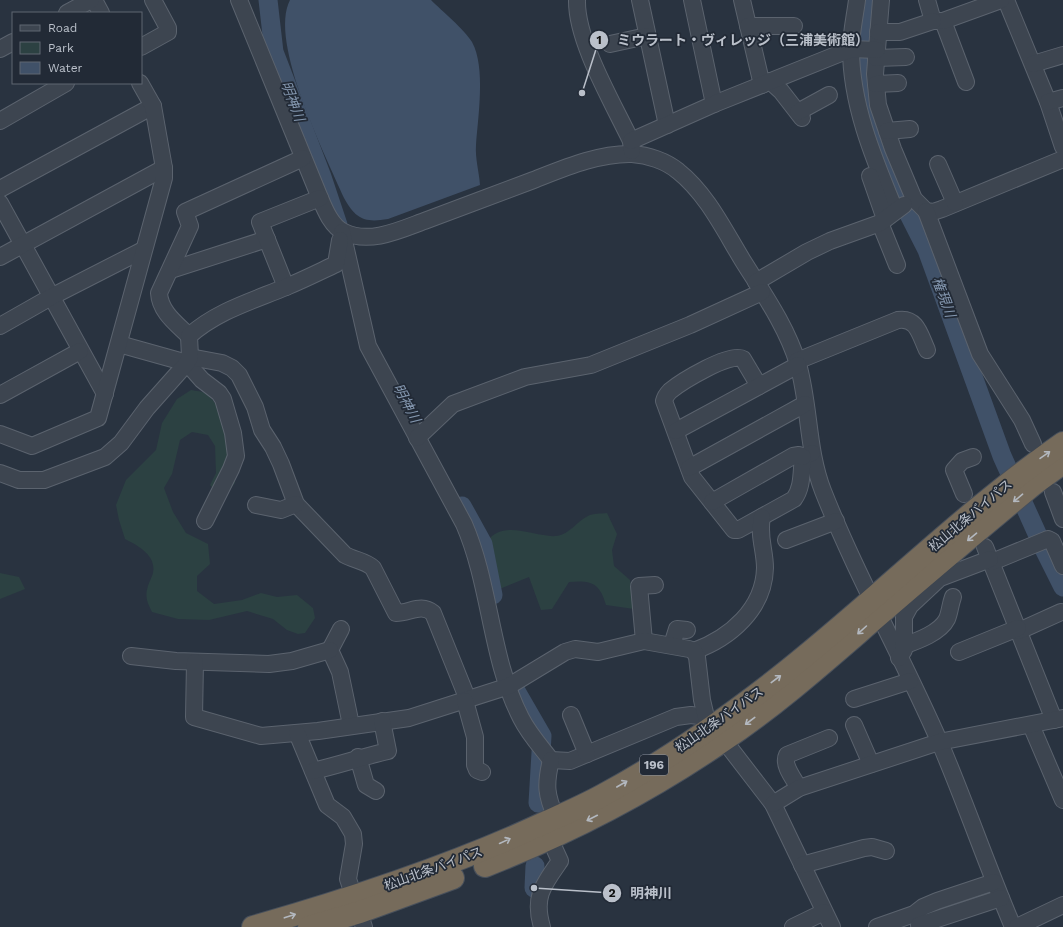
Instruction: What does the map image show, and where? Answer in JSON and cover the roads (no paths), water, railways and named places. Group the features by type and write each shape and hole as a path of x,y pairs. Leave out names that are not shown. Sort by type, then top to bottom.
{"highway":[{"name":"松山北条バイパス","path":"1038,481 1063,443"},
{"name":"松山北条バイパス","path":"253,927 360,911 426,872 492,847 601,796 635,777 715,727 789,692 875,608 997,503 1038,481 1063,463"},
{"name":"松山北条バイパス","path":"309,927 360,911 476,869 550,839 656,783 715,727"}],"street":[{"path":"69,12 92,0 100,12"},
{"path":"142,46 168,32 168,28 153,0"},
{"path":"238,0 328,217 342,232 368,346 473,543 500,660 521,718 544,751 548,800 556,818"},
{"path":"578,0 580,27 632,148 676,170 690,182 712,210 759,287 790,342 798,363 806,404 808,455 822,490 875,608 901,652 910,681 939,742 1013,927"},
{"path":"640,0 667,125"},
{"path":"692,0 714,104"},
{"path":"742,0 748,26 766,83 781,91 800,115 829,95"},
{"path":"857,0 866,51 876,84 878,105 913,200 926,211 980,354 1022,420 1033,444"},
{"path":"881,0 878,32 866,51 856,98 881,176 890,215 897,265"},
{"path":"927,0 966,82"},
{"path":"878,32 900,32 1001,0"},
{"path":"1006,0 1033,64 1056,100 1063,147"},
{"path":"748,26 794,26"},
{"path":"610,44 648,36"},
{"path":"0,49 12,43"},
{"path":"342,232 363,238 391,233 564,169 632,148 667,125 714,104 766,83 866,51 906,56"},
{"path":"1033,64 1063,55"},
{"path":"876,84 898,83"},
{"path":"0,121 64,84"},
{"path":"0,434 32,446 98,418 164,178 164,168 153,106 141,84"},
{"path":"0,190 153,106"},
{"path":"887,131 910,129"},
{"path":"190,336 168,315 160,302 159,293 171,270 190,226 185,212 303,158"},
{"path":"926,211 933,212 1063,159"},
{"path":"938,164 955,203"},
{"path":"0,257 164,168"},
{"path":"868,171 890,215"},
{"path":"286,287 260,222 320,198"},
{"path":"417,438 453,404 525,377 591,365 690,325 759,287 806,252 890,215 913,200"},
{"path":"0,203 105,394"},
{"path":"205,521 236,456 228,413 219,392 202,380 189,360 190,336 212,318 336,264 342,232"},
{"path":"171,270 267,239"},
{"path":"0,326 52,297 143,250"},
{"path":"676,431 798,363 898,320 906,318 912,321 918,329 927,350"},
{"path":"118,344 189,360 222,362 232,368 239,375 255,407 262,430 273,447 296,504 344,555 353,560 369,564 373,568 396,613 421,608 427,608 433,613 466,701 475,737 475,765 477,770 482,772"},
{"path":"0,395 80,351"},
{"path":"759,386 743,359 739,356 719,362 684,382 669,392 665,397 665,407 676,431 692,476 734,530 762,517 794,499 801,484 801,466 808,455"},
{"path":"0,473 19,480 44,480 105,457 121,443 147,408 189,360"},
{"path":"688,468 806,404"},
{"path":"712,502 793,456 808,455"},
{"path":"964,494 954,470 962,461 973,457"},
{"path":"1038,481 1063,519"},
{"path":"256,505 281,510 296,504"},
{"path":"195,662 194,717 261,736 297,733 409,718 509,686 565,652 575,649 598,652 644,641 672,645 694,651 712,644 726,636 751,611 758,598 765,569 759,529 762,517"},
{"path":"786,540 836,521"},
{"path":"901,652 904,617 910,606 940,578 989,556 1041,542 1052,541 1063,566"},
{"path":"773,804 799,788 939,742 1059,719 1018,629 989,556"},
{"path":"644,641 640,586 655,585"},
{"path":"901,652 942,625 947,618 951,602 928,590"},
{"path":"959,652 1061,612"},
{"path":"131,656 195,662 269,664 292,661 330,650 341,629"},
{"path":"672,645 677,629 687,630"},
{"path":"330,650 340,672 351,725"},
{"path":"694,651 715,727 773,804 832,927"},
{"path":"854,699 910,681"},
{"path":"571,715 587,754"},
{"path":"544,751 570,761 676,717 691,715 715,727"},
{"path":"313,771 346,764 358,758 388,751 382,721"},
{"path":"1031,725 1063,800"},
{"path":"854,726 871,764"},
{"path":"297,733 327,805 343,817 353,834 354,844 348,879 360,911"},
{"path":"799,788 786,764 786,755 829,738"},
{"path":"358,758 366,785 376,791"},
{"path":"542,927 538,913 539,896 546,880 560,861 550,839"},
{"path":"802,865 864,848 872,847 886,852"},
{"path":"877,927 914,914 923,907 937,901 994,882"},
{"path":"920,927 919,925 1001,898"},
{"path":"1017,927 1063,905"},
{"path":"793,927 824,912"}],"water":[{"path":"290,0 431,0 453,20 472,42 479,65 480,92 476,150 480,185 388,219 367,220 357,215 344,198 302,99 287,43 285,19"}],"waterway":[{"name":"明神川","path":"268,0 274,52 322,177 338,225"},
{"name":"権現川","path":"865,0 861,76 868,117 895,187 927,250 1002,456 1063,587"},
{"name":"明神川","path":"462,506 483,544 493,595"},
{"name":"明神川","path":"516,691 542,736 538,803"},
{"name":"明神川","path":"534,888 535,866"}],"place":[{"name":"ミウラート・ヴィレッジ（三浦美術館）","path":"582,93"},
{"name":"明神川","path":"534,888"}]}
